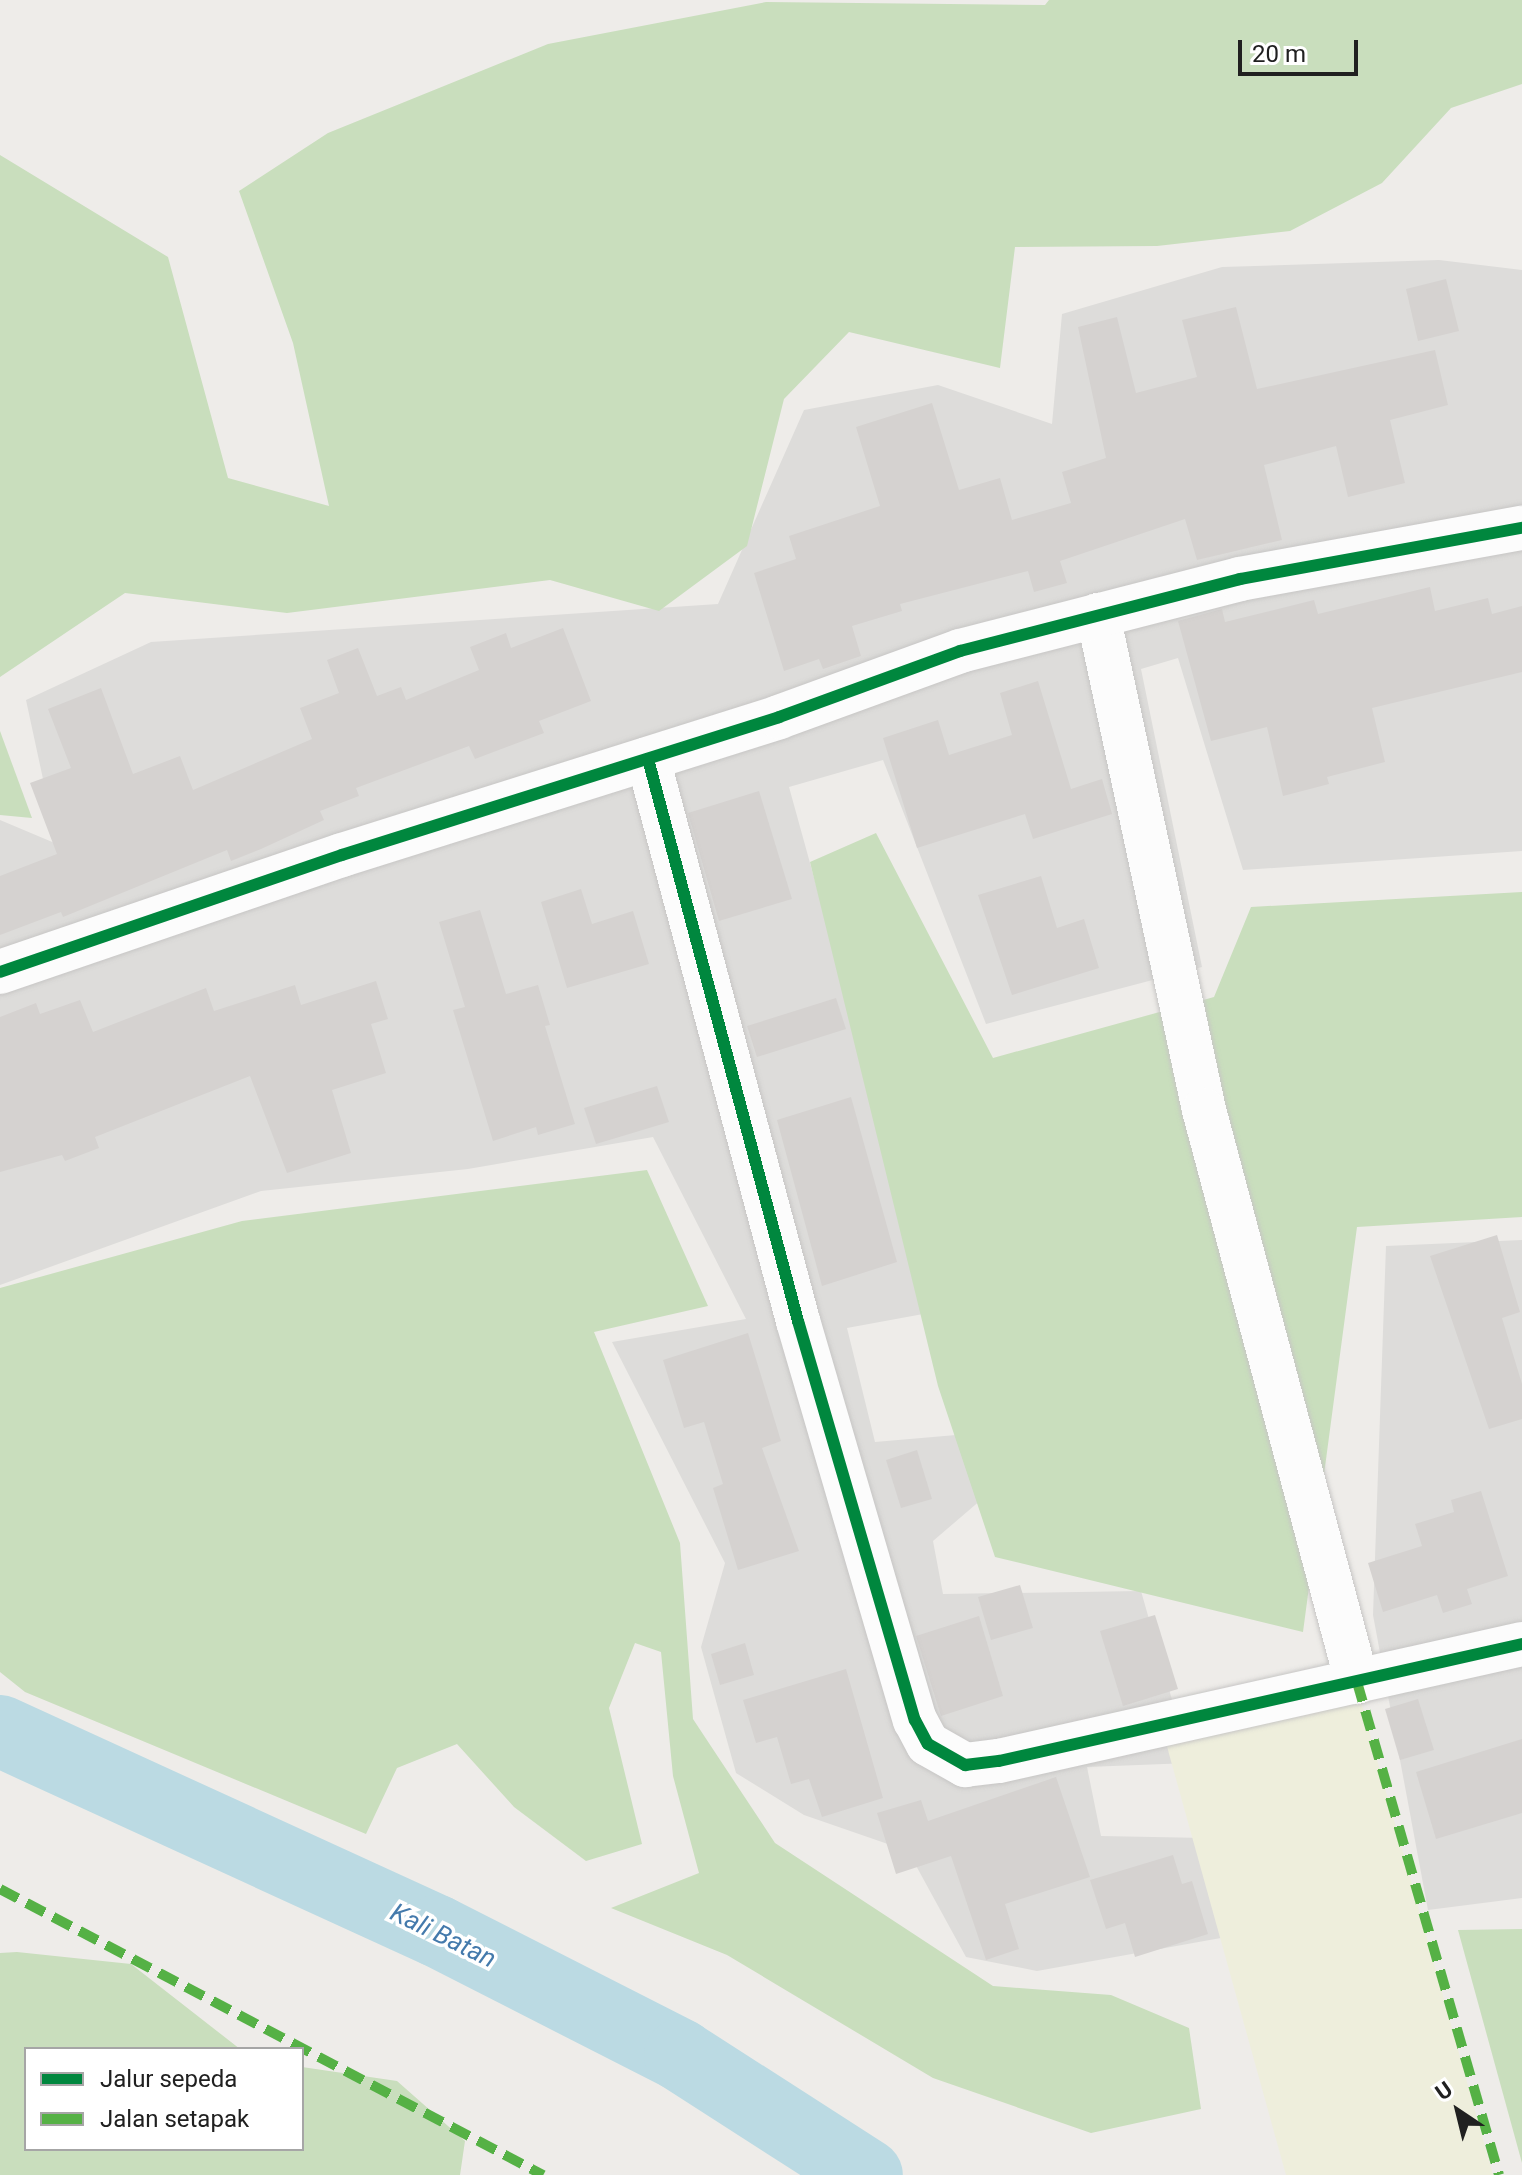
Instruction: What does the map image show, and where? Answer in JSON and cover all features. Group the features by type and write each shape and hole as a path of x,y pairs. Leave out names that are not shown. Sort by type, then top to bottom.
{"street":[{"path":"0,972 342,855 648,759 960,651 1240,579 1522,528"},
{"path":"1098,615 1204,1110 1357,1682"},
{"path":"648,759 798,1321 915,1720 928,1744 965,1765 999,1761 1522,1644"}],"shaded area":[{"path":"1439,260 1522,270 1522,851 1243,870 1178,658 1141,669 1202,967 986,1024 883,760 789,787 934,1312 847,1328 875,1442 956,1435 982,1499 933,1541 943,1594 1141,1591 1190,1763 1087,1767 1101,1836 1205,1838 1232,1936 1037,1971 966,1957 908,1851 804,1815 736,1773 701,1647 725,1563 612,1342 746,1319 653,1137 468,1169 261,1191 0,1285 0,820 57,844 26,700 151,642 718,604 804,410 938,385 1052,424 1062,314 1222,267"},
{"path":"1522,1240 1522,1898 1428,1910 1373,1615 1386,1246"}],"green space":[{"path":"1049,0 1522,0 1522,84 1451,108 1382,183 1290,231 1157,246 1015,247 1000,368 849,332 784,399 747,546 659,611 550,580 287,613 125,593 0,677 0,155 168,257 228,478 329,506 293,343 239,191 328,133 548,44 766,2 1045,5"},
{"path":"0,731 32,818 0,815"},
{"path":"876,833 993,1058 1214,997 1251,907 1522,892 1522,1217 1357,1227 1303,1632 995,1557 938,1386 810,862"},
{"path":"647,1170 708,1306 594,1332 680,1543 693,1719 775,1843 993,1986 1111,1995 1189,2028 1201,2109 1091,2133 933,2078 727,1955 611,1908 699,1873 673,1776 661,1652 635,1643 609,1708 642,1844 586,1861 514,1807 457,1744 397,1768 366,1834 25,1692 0,1672 0,1288 242,1221"},
{"path":"1357,1688 1493,2175 1286,2175 1166,1743"},
{"path":"1522,1929 1522,2163 1458,1930"},
{"path":"17,1952 131,1964 237,2047 24,2047 24,2151 304,2151 304,2067 397,2081 465,2141 460,2175 0,2175 0,1953"}],"building":[{"path":"1446,279 1459,331 1418,341 1406,289"},
{"path":"1236,307 1257,389 1435,350 1448,405 1390,420 1405,483 1348,497 1336,446 1264,465 1282,540 1197,560 1185,519 1060,561 1067,583 1034,592 1028,571 900,604 902,611 852,626 861,656 823,669 819,659 784,671 754,573 796,559 789,536 880,506 856,427 932,403 959,490 1000,478 1012,520 1071,503 1062,472 1106,458 1078,327 1117,317 1136,393 1197,377 1182,320"},
{"path":"1430,587 1435,611 1488,598 1492,614 1522,606 1522,672 1372,708 1385,762 1327,777 1329,784 1283,796 1267,727 1211,741 1178,621 1222,609 1225,622 1314,600 1318,614"},
{"path":"563,628 591,701 539,721 544,733 475,759 469,746 356,788 359,796 320,811 324,820 261,849 231,861 227,850 63,917 61,912 0,935 0,876 57,854 30,783 71,768 48,709 101,688 133,774 180,756 193,790 312,739 300,708 339,693 327,660 358,648 377,696 401,687 406,700 479,670 470,647 506,633 511,648"},
{"path":"1038,681 1071,789 1102,779 1112,814 1033,839 1025,814 917,848 883,738 938,720 949,755 1012,735 1000,693"},
{"path":"759,791 792,899 719,921 688,813"},
{"path":"1041,876 1057,928 1084,919 1099,968 1012,995 978,895"},
{"path":"581,889 592,924 633,911 649,964 567,988 541,902"},
{"path":"480,910 506,994 538,985 550,1025 545,1026 575,1124 538,1135 536,1127 493,1141 453,1010 465,1007 439,922"},
{"path":"376,981 388,1019 371,1024 386,1073 332,1090 351,1153 287,1173 250,1076 95,1137 99,1148 65,1161 62,1155 0,1172 0,1017 36,1003 40,1014 80,1000 93,1032 206,988 214,1011 295,985 301,1005"},
{"path":"836,998 846,1029 757,1057 747,1026"},
{"path":"657,1086 669,1122 596,1144 584,1108"},
{"path":"851,1097 897,1262 822,1286 777,1120"},
{"path":"1497,1235 1520,1312 1502,1318 1522,1384 1522,1419 1489,1429 1430,1256"},
{"path":"748,1333 781,1441 762,1448 799,1551 738,1570 713,1488 723,1484 704,1422 684,1428 663,1360"},
{"path":"917,1450 932,1499 901,1508 886,1460"},
{"path":"1481,1491 1508,1576 1467,1589 1472,1604 1443,1613 1437,1595 1383,1612 1368,1563 1422,1546 1415,1524 1454,1512 1451,1500"},
{"path":"1020,1585 1033,1628 991,1640 978,1597"},
{"path":"1155,1615 1178,1689 1123,1706 1100,1631"},
{"path":"979,1616 1003,1696 941,1716 916,1636"},
{"path":"745,1643 754,1675 720,1685 711,1654"},
{"path":"846,1669 883,1798 822,1817 809,1779 791,1784 777,1737 756,1743 743,1700"},
{"path":"1418,1699 1434,1750 1400,1760 1385,1709"},
{"path":"1522,1739 1522,1813 1436,1839 1416,1772"},
{"path":"1056,1777 1090,1877 1005,1904 1019,1949 986,1960 951,1856 896,1874 877,1813 921,1800 928,1821"},
{"path":"1173,1855 1182,1884 1192,1881 1208,1934 1135,1957 1125,1923 1106,1929 1090,1880"}],"waterway":[{"name":"Kali Batan","path":"0,1731 437,1931 680,2055 867,2175"}],"marked path":[{"path":"1357,1682 1499,2175"},
{"path":"0,1889 300,2047"},
{"path":"304,2049 543,2175"}],"cycle path":[{"path":"0,972 342,855 779,717 960,651 1240,579 1522,528"},
{"path":"648,759 798,1321 915,1720 928,1744 965,1765 999,1761 1522,1644"}]}
